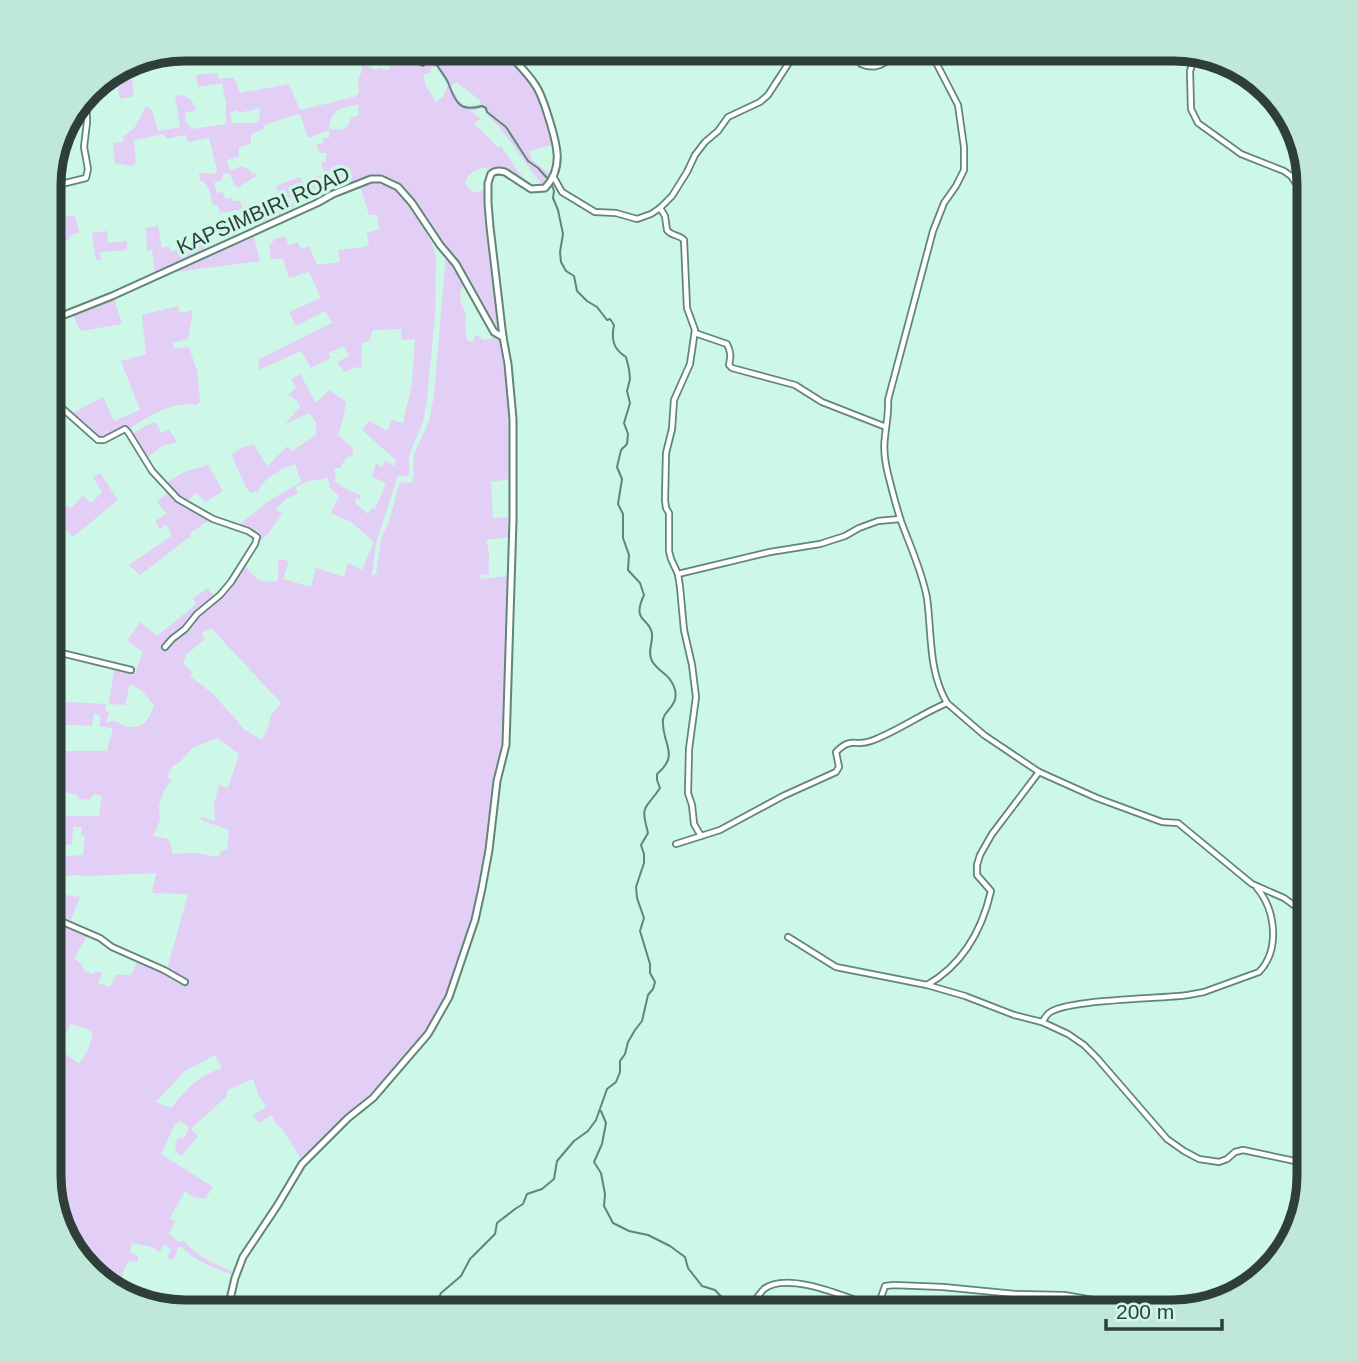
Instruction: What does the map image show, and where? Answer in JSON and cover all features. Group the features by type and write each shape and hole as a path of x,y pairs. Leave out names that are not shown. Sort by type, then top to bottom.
{"street":[{"path":"229,1300 234,1278 243,1257 302,1164 348,1118 373,1098 434,1024 449,997 475,920 489,850 497,781 506,745 512,587 512,395 490,227 489,178 492,172 500,171 531,189 545,188 558,162 558,150 545,106 535,85 515,61"},
{"path":"551,180 562,192 595,212 615,213 637,219 651,214 672,196 705,142 718,131 728,117 761,102 789,62"},
{"path":"860,62 870,67 886,62"},
{"path":"936,62 958,105 962,124 964,170 957,186 944,203 933,232 888,400 884,450 900,519 926,596 935,676 947,703 984,735 1039,772 1097,798 1162,822 1178,823 1256,887 1270,909 1273,944 1270,955 1259,972 1188,995 1063,1007 1050,1012 1042,1022"},
{"path":"1194,63 1190,71 1191,109 1198,123 1241,153 1284,171 1297,185"},
{"path":"62,184 86,178 88,163 84,147 88,109"},
{"name":"KAPSIMBIRI ROAD","path":"62,316 112,296 333,194 376,178 394,184 406,195 456,264 496,335 503,337"},
{"path":"660,208 665,216 667,230 684,240 687,308 695,327 690,364 674,400 666,453 665,500 669,513 669,551 678,573 684,629 696,697 689,749 688,793 694,824 701,836"},
{"path":"695,333 727,344 731,359 729,365 732,368 795,386 822,402 887,427"},
{"path":"62,408 99,440 125,429 152,471 184,503 213,519 257,537 231,582 165,647"},
{"path":"678,573 770,552 820,544 878,521 900,519"},
{"path":"62,653 131,670"},
{"path":"676,844 729,826 783,796 836,772 839,768 836,751 845,744 852,741 863,744 884,736 947,703"},
{"path":"927,985 955,963 976,934 991,891 977,875 980,855 992,834 1039,772"},
{"path":"1256,887 1284,898 1297,908"},
{"path":"1293,905 1297,902"},
{"path":"61,921 186,982"},
{"path":"788,937 836,967 927,985 1042,1022 1068,1034 1097,1058 1167,1139 1195,1157 1219,1162 1243,1150 1297,1161"},
{"path":"756,1300 766,1288 775,1284 797,1283 854,1300"},
{"path":"880,1300 885,1286 894,1285 1064,1295 1093,1300"}],"shaded area":[{"path":"192,61 172,67 170,62 132,78 134,96 120,99 117,82 130,74 153,65 169,62"},
{"path":"361,61 366,61 364,64 377,71 378,68 388,70 391,65 396,67 398,64 395,61 511,61 537,94 554,144 529,151 532,160 551,175 543,185 483,108 470,111 481,119 474,123 498,148 501,146 530,185 513,172 498,167 492,170 483,167 469,175 465,183 475,193 482,190 486,193 486,215 500,335 462,270 404,190 383,178 340,189 336,183 314,194 287,198 286,192 278,194 276,186 299,177 304,184 313,177 325,175 321,163 326,161 326,153 320,153 316,145 323,143 323,138 330,137 329,130 308,138 300,114 266,124 262,130 251,134 251,144 239,147 239,157 227,160 230,171 242,167 257,174 239,188 234,185 230,174 223,173 222,180 214,183 217,193 222,192 226,199 240,201 243,209 220,213 218,205 213,205 210,192 203,181 200,181 199,173 215,174 217,170 209,138 188,142 186,135 166,139 164,134 134,140 136,162 131,166 115,163 113,143 123,142 123,137 135,127 146,106 152,110 158,131 180,127 175,95 186,97 193,103 196,110 185,113 186,122 192,129 226,124 222,83 198,87 196,75 217,73 219,79 234,77 240,93 289,84 300,110 354,97 359,93 358,79 362,71","holes":["436,67 448,85 443,97 436,102 426,86 423,74 430,73 431,68","456,82 481,101 480,104 469,106 461,103 451,86","358,104 359,115 351,118 348,126 337,130 329,129 334,113","260,108 259,120 255,123 232,123 230,112 237,110 239,113"]},
{"path":"373,183 396,191 407,201 420,221 436,256 435,315 423,422 409,455 409,474 406,477 398,475 376,543 372,576 376,574 381,539 399,485 413,481 414,454 429,421 434,395 446,255 464,285 460,292 461,304 466,314 467,340 473,342 478,335 483,340 490,339 494,335 500,340 509,408 509,479 491,482 493,518 510,517 510,537 486,540 489,575 481,574 479,579 509,576 505,711 499,788 469,936 450,990 419,1041 387,1077 301,1159 271,1115 260,1123 252,1116 266,1107 253,1079 228,1090 226,1097 191,1129 198,1136 182,1156 175,1151 177,1139 185,1137 189,1128 181,1121 175,1124 161,1154 213,1187 205,1199 193,1197 185,1191 170,1218 175,1221 169,1234 179,1242 184,1241 204,1258 234,1273 233,1275 205,1264 181,1246 170,1261 168,1256 171,1249 165,1244 159,1252 152,1247 132,1243 130,1253 138,1256 138,1262 128,1261 120,1281 97,1264 82,1245 68,1216 64,1200 61,1176 61,1050 79,1064 88,1050 93,1034 71,1024 61,1042 61,924 88,935 74,958 85,972 102,973 98,983 110,987 116,975 131,975 138,961 186,984 187,980 167,969 188,894 152,893 156,873 61,877 61,856 83,855 85,836 81,835 82,827 73,827 72,844 61,842 61,817 99,816 102,796 94,794 89,800 80,799 77,795 61,791 61,751 107,751 113,728 99,726 101,717 94,713 92,726 61,725 61,702 106,704 105,710 109,712 106,723 114,721 125,726 139,726 149,718 154,705 142,691 130,684 125,705 109,704 114,669 135,673 143,652 127,641 140,622 157,636 196,604 193,598 208,588 214,597 196,611 185,627 172,636 168,643 223,594 244,565 258,579 278,581 278,559 289,561 283,579 311,587 316,568 344,577 348,563 362,570 374,542 351,522 331,513 339,496 330,488 328,478 306,482 296,487 298,493 286,499 276,509 282,514 261,540 254,532 237,526 269,501 301,482 295,464 274,474 258,491 251,493 231,454 254,445 267,466 288,446 292,451 316,435 316,422 309,413 285,424 300,407 288,394 296,388 291,379 300,374 316,403 329,390 346,402 338,435 353,448 353,454 346,458 340,468 336,468 334,481 361,495 360,500 356,498 355,503 368,514 372,508 375,509 386,484 372,476 376,463 382,467 385,460 394,466 396,460 362,430 369,421 387,431 392,420 403,423 412,384 415,339 401,340 401,329 373,330 369,341 362,343 361,368 344,372 337,362 349,356 344,346 328,353 331,358 311,368 301,351 259,370 258,360 332,323 325,311 296,326 289,312 321,298 309,272 289,278 283,259 271,259 269,246 275,239 285,236 289,246 298,242 301,249 309,246 317,265 340,262 338,250 366,247 369,243 366,233 379,229 377,215 369,215 360,186","holes":["211,628 281,703 271,715 262,740 245,730 213,694 190,676 192,672 183,664 186,655 205,639 201,634","217,738 239,754 228,788 219,785 214,804 215,821 201,817 201,820 229,830 227,850 221,851 219,857 196,853 173,854 169,839 153,836 160,820 159,805 171,780 167,777 173,766 192,748","215,1055 222,1068 193,1084 171,1108 156,1102 185,1071"]},
{"path":"293,203 295,211 253,228 249,213"},
{"path":"75,215 79,233 73,234 68,240 62,240 62,217"},
{"path":"158,226 162,248 169,246 171,252 202,240 205,250 155,274 152,250 147,251 146,228"},
{"path":"107,231 108,243 127,241 127,250 100,252 101,260 96,260 92,233"},
{"path":"253,233 260,261 169,273"},
{"path":"114,298 122,324 80,331 73,314"},
{"path":"178,306 180,313 193,310 188,339 172,343 175,349 189,347 197,371 200,401 197,405 170,407 129,429 123,428 103,438 96,437 73,413 103,397 114,421 140,410 121,361 146,354 142,315"},
{"path":"156,422 161,433 169,429 177,442 162,446 147,458 133,433"},
{"path":"208,465 223,491 205,502 197,493 187,502 177,496 166,483 184,472"},
{"path":"100,473 118,500 73,537 62,526 62,510 67,505 71,508 83,496 91,503 102,492 93,477"},
{"path":"168,493 181,505 210,520 190,533 191,536 140,575 129,565 171,536 166,525 160,529 155,521 166,514 157,501"},
{"path":"65,895 80,897 70,922 61,919"}],"waterway":[{"path":"416,61 423,66 428,63 437,65 460,105 486,108 487,112 506,127 528,161 548,179"},
{"path":"438,1300 441,1293 461,1276 470,1259 495,1234 497,1223 523,1204 527,1194 542,1189 554,1179 557,1161 596,1120 607,1089 616,1082 620,1061 628,1042 642,1021 648,995 655,982 650,973 640,931 644,918 636,887 644,863 641,845 648,833 645,808 660,788 657,774 669,756 663,719 676,696 671,680 651,658 651,629 639,611 644,595 640,583 628,570 629,555 623,538 623,514 618,504 622,479 617,467 621,450 627,444 628,434 624,423 630,403 627,391 629,369 626,357 618,351 614,343 614,325 577,291 574,276 566,271 561,262 563,234 551,183"},
{"path":"601,1111 606,1123 602,1144 594,1162 601,1173 604,1206 613,1223 670,1246 685,1257 688,1268 702,1286 715,1290 724,1300"}]}
